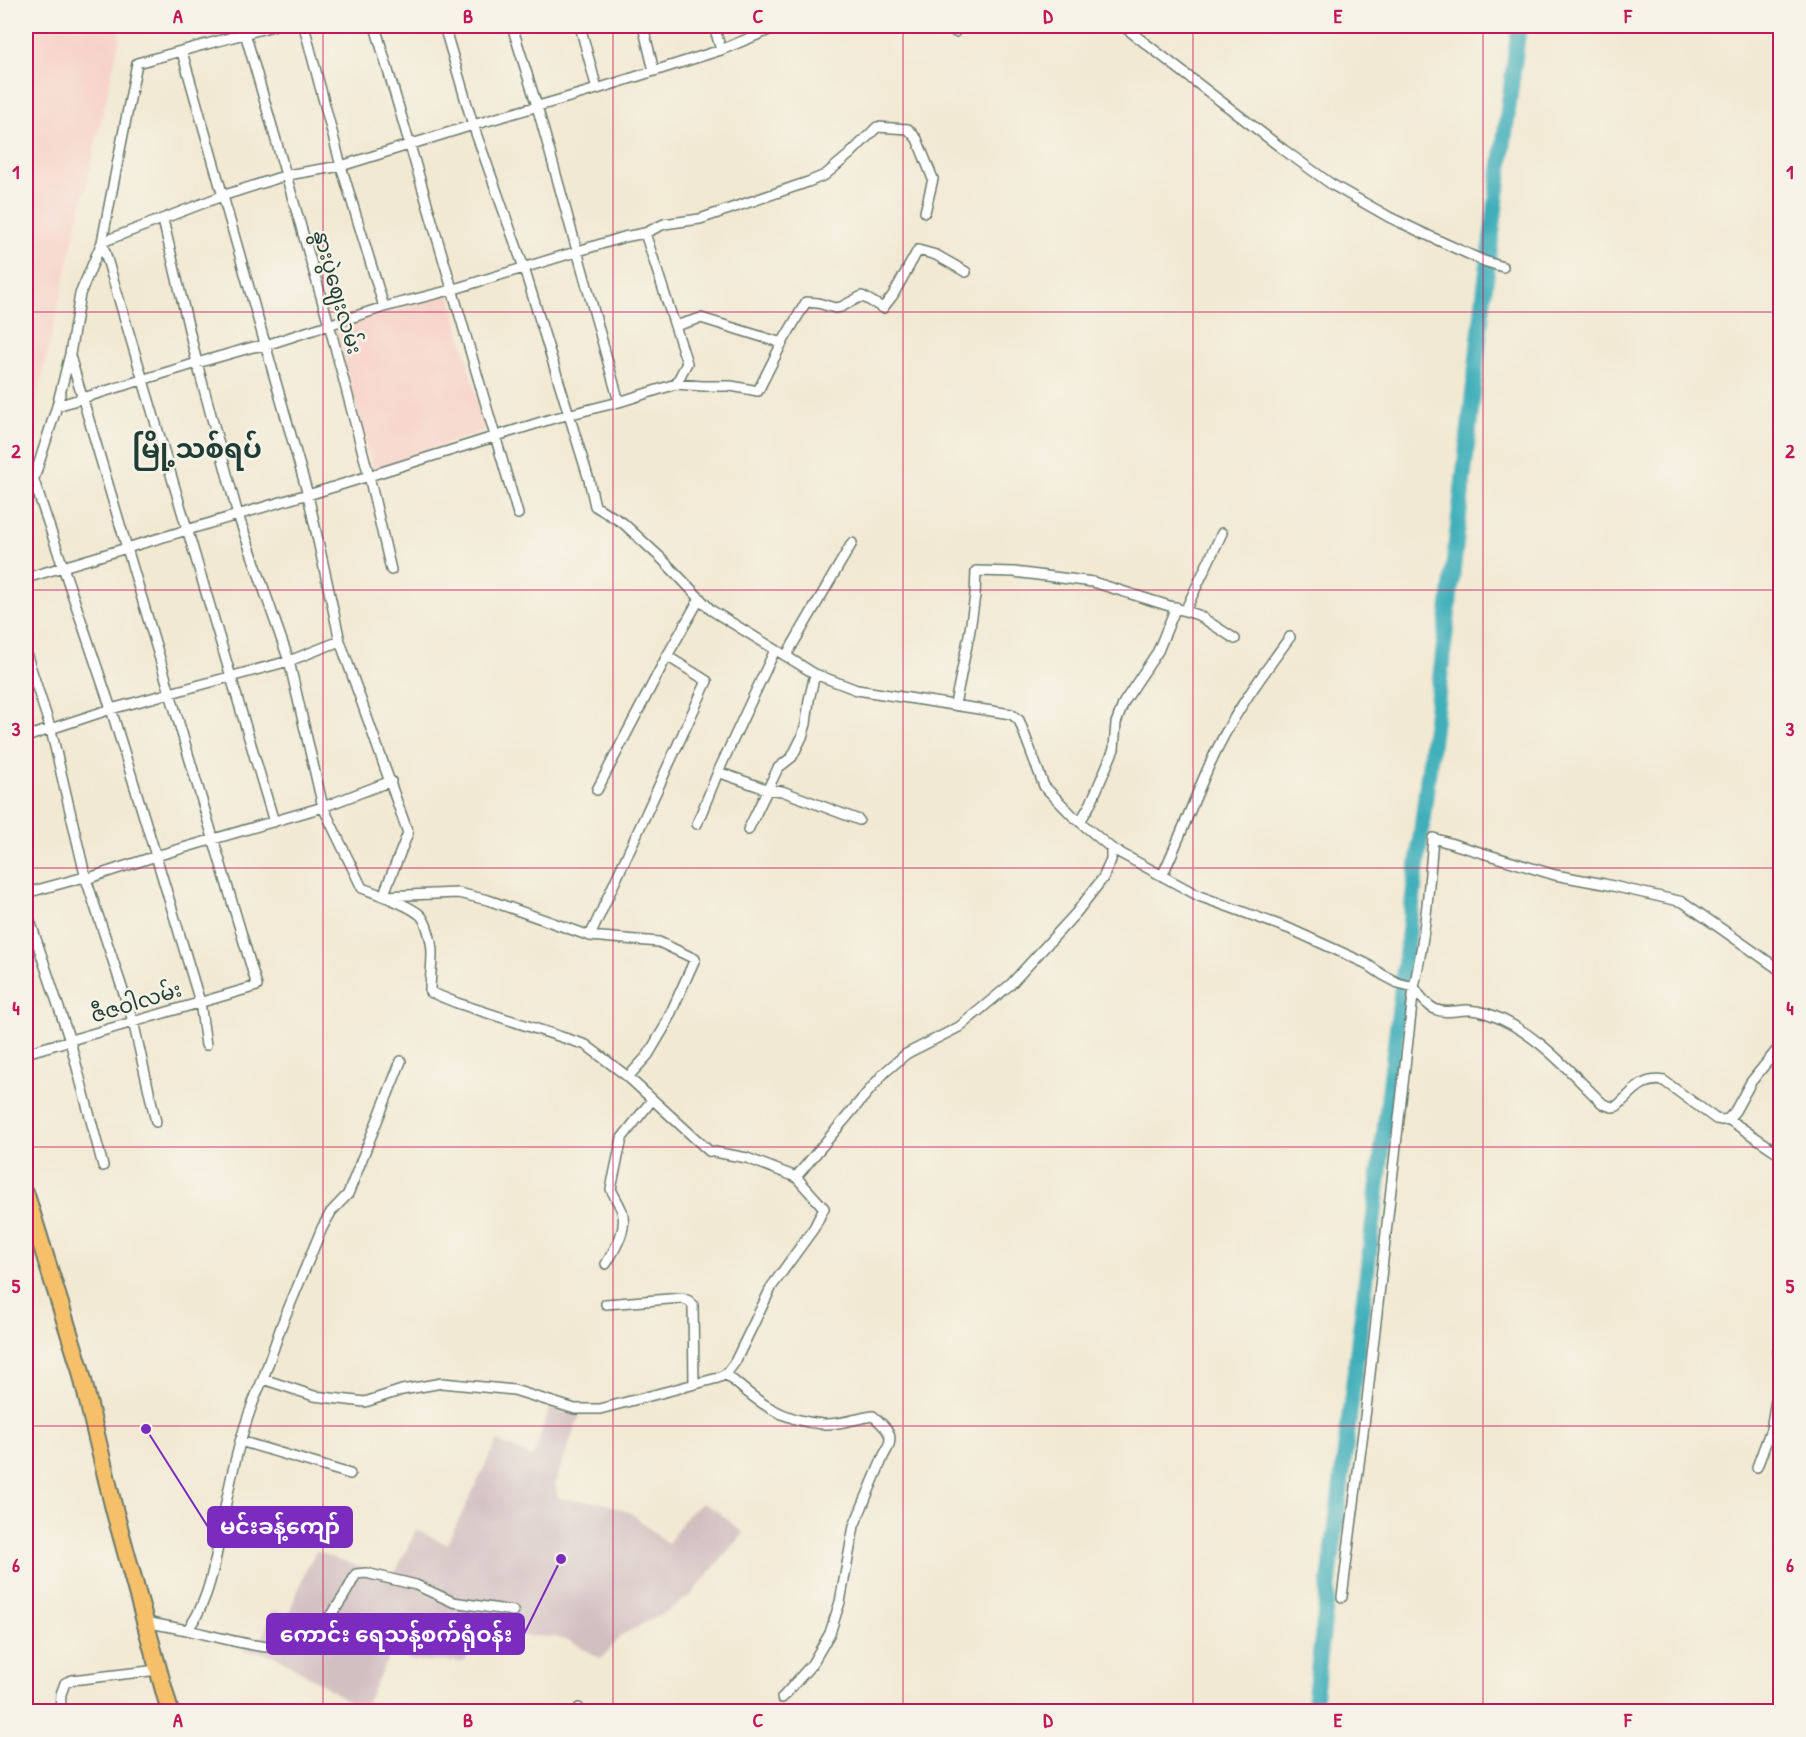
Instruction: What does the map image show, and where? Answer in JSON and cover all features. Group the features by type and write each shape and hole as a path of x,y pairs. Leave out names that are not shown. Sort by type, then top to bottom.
{"highway":[{"path":"26,1195 80,1368 114,1509 170,1712"}],"street":[{"path":"26,504 57,406 70,354 80,294 102,242 137,63 245,30 273,26"},
{"path":"304,26 341,166 384,307"},
{"path":"375,26 518,514"},
{"path":"444,26 473,124 525,268 595,506 623,523 662,559 711,610 815,674 857,690 1011,714 1019,720 1044,786 1080,822 1111,848 1199,896 1290,929 1365,963 1383,975 1414,987 1426,1004 1433,1008 1444,1012 1485,1012 1528,1034 1604,1104 1617,1106 1646,1081 1654,1079 1664,1081 1716,1119 1728,1119 1751,1082 1780,1046"},
{"path":"512,26 537,106 619,402"},
{"path":"580,26 597,89"},
{"path":"643,26 654,71"},
{"path":"714,26 721,50"},
{"path":"102,242 222,196 286,175 341,166 409,146 473,124 597,89 721,50 774,28 806,26"},
{"path":"1123,26 1331,184 1389,217 1484,261 1503,267"},
{"name":"နွားပွဲဈေးလမ်း","path":"245,30 330,324 391,570"},
{"path":"182,51 308,495 340,641 408,833 383,896"},
{"path":"57,406 197,363 266,345 384,307 451,290 624,237 645,233 664,224 700,219 800,185 825,175 877,127 908,129 916,139 933,178 925,212"},
{"path":"163,220 197,363 238,515 289,661 323,807 362,888 420,914 427,928 432,951 430,992 457,1004 586,1046 628,1077 709,1151 747,1158 796,1178 824,1208 814,1228 772,1286 735,1362 726,1374 694,1384 600,1409 575,1410 514,1390 442,1383 402,1390 365,1402 314,1396 263,1378"},
{"path":"645,233 687,363 676,384"},
{"path":"102,242 274,822"},
{"path":"26,578 308,495 550,419 569,416 676,384 731,386 758,391 806,302 834,308 841,307 862,296 883,308 893,295 918,250 936,255 966,272"},
{"path":"675,326 700,318 782,343"},
{"path":"70,354 214,840"},
{"path":"33,478 111,709 156,856 200,1002 206,1045"},
{"path":"1080,822 1091,803 1114,749 1116,723 1124,702 1158,651 1222,533"},
{"path":"786,656 852,543"},
{"path":"955,704 970,630 976,571 1014,572 1093,582 1198,615 1235,639"},
{"path":"597,790 666,656 700,598"},
{"path":"1162,876 1209,765 1226,733 1247,698 1290,637"},
{"path":"26,737 111,709 289,661 340,641"},
{"path":"697,824 718,772 775,650"},
{"path":"26,653 51,730 86,879 133,1021 156,1122"},
{"path":"590,936 706,681 666,656"},
{"path":"748,830 777,768 792,757 802,737 815,674"},
{"path":"718,772 766,789 782,791 859,820"},
{"path":"26,893 81,878 86,879 323,807 391,781"},
{"path":"1342,1597 1433,838 1555,875 1683,902 1780,970"},
{"name":"ဇီဇဝါလမ်း","path":"26,1053 257,986 214,840"},
{"path":"796,1178 884,1073 906,1054 959,1027 1019,976 1076,914 1103,878 1111,860 1111,848"},
{"path":"383,896 459,893 488,900 590,936 659,942 695,959 664,1028 648,1055 628,1077"},
{"path":"26,909 70,1041 103,1166"},
{"path":"187,1630 194,1621 206,1593 240,1441 282,1324 322,1228 331,1212 348,1194 401,1060"},
{"path":"606,1264 619,1241 623,1223 622,1211 611,1189 622,1138 652,1100"},
{"path":"1728,1119 1780,1154"},
{"path":"606,1304 682,1298 689,1301 693,1305 694,1384"},
{"path":"1780,1342 1778,1352 1780,1358"},
{"path":"726,1374 769,1408 793,1418 824,1424 873,1416 891,1435 891,1445 884,1455 854,1526 840,1602 830,1633 812,1664 782,1698"},
{"path":"1757,1467 1771,1429 1780,1377"},
{"path":"240,1441 350,1474"},
{"path":"145,1622 275,1648 292,1647 318,1629 345,1595 356,1574 366,1573 416,1586 453,1602 513,1611"},
{"path":"60,1712 61,1694 65,1683 72,1680 158,1670"}],"shaded area":[{"path":"26,26 117,26 120,38 26,447"},
{"path":"450,295 486,430 373,470 335,326"},
{"path":"26,681 37,726 26,729"},
{"path":"550,1407 580,1415 555,1483 558,1498 604,1503 631,1513 668,1544 686,1516 702,1503 719,1512 743,1533 691,1595 669,1610 622,1635 601,1659 570,1641 553,1637 526,1636 485,1627 464,1662 412,1661 391,1651 363,1711 276,1656 244,1650 243,1643 261,1643 272,1611 289,1613 316,1551 392,1579 416,1530 447,1544 497,1441 533,1457"}],"waterway":[{"path":"1313,1712 1449,605 1485,287 1519,26"}],"place":[{"name":"မင်းခန့်ကျော်","path":"146,1429"},
{"name":"ကောင်း ရေသန့်စက်ရုံဝန်း","path":"561,1559"}],"district":[{"name":"မြို့သစ်ရပ်","path":"197,448"}]}
